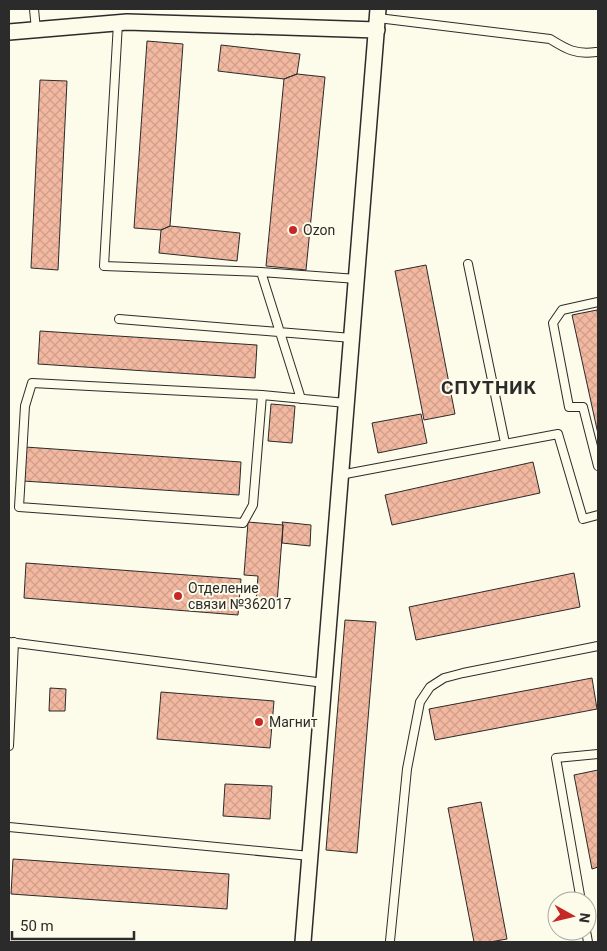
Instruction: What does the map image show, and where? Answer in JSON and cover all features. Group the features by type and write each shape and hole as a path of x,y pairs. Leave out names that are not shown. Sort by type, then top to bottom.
{"street":[{"path":"9,32 118,23 378,19 303,942"}],"lane":[{"path":"34,9 36,30"},
{"path":"378,19 550,38 567,50 584,54 596,52"},
{"path":"118,23 104,266 261,272 357,279"},
{"path":"468,264 505,443"},
{"path":"261,272 301,399"},
{"path":"598,302 562,310 553,323 569,407 583,407 598,466"},
{"path":"119,320 352,338"},
{"path":"262,395 253,505 244,523 19,507 25,406 32,382 262,395 346,403"},
{"path":"340,475 558,434 582,519 598,515"},
{"path":"9,746 12,642 324,683"},
{"path":"390,941 407,769 420,702 430,687 444,678 463,673 598,646"},
{"path":"579,891 556,758 598,754"},
{"path":"9,827 310,856"}],"building":[{"path":"147,41 183,44 170,226 161,230 134,228"},
{"path":"221,45 300,54 297,74 284,79 218,71"},
{"path":"297,74 325,77 306,270 266,266 284,79"},
{"path":"40,80 67,81 58,270 31,268"},
{"path":"170,226 240,233 237,261 159,253 161,230"},
{"path":"426,265 455,414 424,420 395,271"},
{"path":"597,310 598,317 598,434 572,315"},
{"path":"40,331 257,345 255,378 38,364"},
{"path":"271,404 295,406 292,443 268,441"},
{"path":"421,414 427,443 378,453 372,423"},
{"path":"25,447 241,462 239,495 23,481"},
{"path":"533,462 540,493 392,525 385,495"},
{"path":"248,522 283,525 277,603 256,601 258,576 244,575"},
{"path":"282,522 311,525 310,546 282,543"},
{"path":"26,563 241,579 238,615 24,598"},
{"path":"574,573 580,607 416,640 409,607"},
{"path":"345,620 376,622 357,853 326,850"},
{"path":"592,678 597,709 435,740 429,709"},
{"path":"50,688 66,689 65,711 49,711"},
{"path":"161,692 274,701 270,748 157,739"},
{"path":"598,770 598,867 592,869 574,775"},
{"path":"225,784 272,786 270,819 223,816"},
{"path":"481,802 507,939 490,942 474,942 448,808"},
{"path":"13,859 229,874 227,909 11,894"}],"place":[{"name":"Ozon","path":"293,230"},
{"name":"Отделение связи №362017","path":"178,596"},
{"name":"Магнит","path":"259,722"}],"district":[{"name":"СПУТНИК","path":"489,387"}]}
